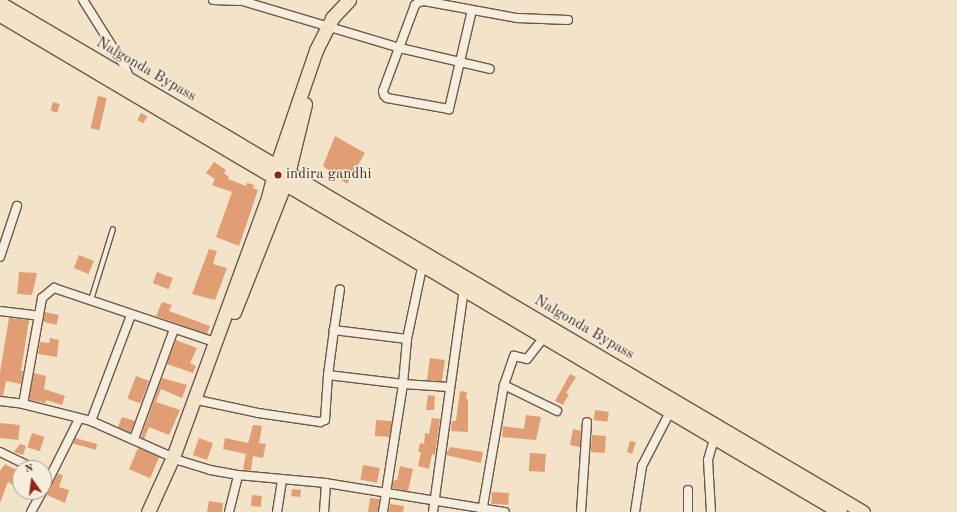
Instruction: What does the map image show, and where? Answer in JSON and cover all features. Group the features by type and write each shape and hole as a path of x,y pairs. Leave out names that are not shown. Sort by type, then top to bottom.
{"highway":[{"path":"158,512 177,459 214,342 268,197 272,178 311,65 332,18 349,0"},
{"name":"Nalgonda Bypass","path":"0,3 130,80 290,171 863,512"},
{"name":"Nalgonda Bypass","path":"0,15 272,178 423,263 840,512"},
{"path":"148,512 177,459 202,401 285,185 290,171 311,65"}],"street":[{"path":"83,0 124,65 130,80"},
{"path":"213,0 239,1 277,10 327,27 400,48 460,60 490,69"},
{"path":"472,10 449,109 387,98 383,91 415,5 419,2 472,10 517,18 568,20"},
{"path":"0,257 17,206"},
{"path":"383,512 403,384 407,339 423,263"},
{"path":"23,404 42,298 54,288 214,342"},
{"path":"433,512 436,501 464,288"},
{"path":"202,401 258,413 320,422 325,420 328,375 340,289"},
{"path":"0,311 39,316"},
{"path":"91,421 131,315"},
{"path":"134,439 174,329"},
{"path":"334,330 407,339"},
{"path":"482,510 504,385 514,356 527,359 545,336"},
{"path":"328,375 403,384 450,386"},
{"path":"504,385 557,412"},
{"path":"0,401 23,404 91,421 177,459 238,475 326,483 386,492 482,510 505,512"},
{"path":"635,512 642,466 671,410"},
{"path":"52,467 79,419"},
{"path":"581,512 587,422"},
{"path":"711,512 708,460 715,436"},
{"path":"0,452 16,460"},
{"path":"229,512 238,475"},
{"path":"277,512 282,479"},
{"path":"324,512 326,483"},
{"path":"688,490 688,512"},
{"path":"31,512 38,500"}],"lane":[{"path":"91,300 113,229"}],"building":[{"path":"98,96 107,98 99,130 91,128"},
{"path":"53,102 60,104 57,113 51,111"},
{"path":"141,113 147,116 144,123 137,120"},
{"path":"335,136 365,153 347,184 323,166"},
{"path":"214,162 226,170 224,173 229,177 228,179 246,186 247,183 254,185 253,188 258,190 239,246 216,237 232,192 212,185 215,179 206,173"},
{"path":"209,249 217,251 213,264 227,268 215,300 192,294"},
{"path":"79,255 94,261 89,274 74,268"},
{"path":"19,272 37,273 32,295 17,294"},
{"path":"157,272 173,278 169,289 153,283"},
{"path":"162,302 172,305 169,311 210,326 207,334 156,316"},
{"path":"45,312 59,315 57,325 43,322"},
{"path":"9,318 29,320 21,371 23,371 21,384 6,381 3,396 0,396 0,373"},
{"path":"50,338 59,340 57,357 38,354 40,342 49,343"},
{"path":"176,340 197,348 190,363 196,366 193,373 167,364"},
{"path":"430,358 445,360 442,382 427,380"},
{"path":"34,373 46,376 44,389 65,396 62,405 46,400 46,403 29,400"},
{"path":"570,374 576,377 566,393 569,394 563,405 555,401"},
{"path":"136,376 149,381 140,403 127,398"},
{"path":"162,378 187,385 182,398 161,389 156,402 180,410 169,435 149,427 144,439 141,437"},
{"path":"460,391 467,392 468,432 451,431 452,421 456,421"},
{"path":"428,395 435,396 434,410 426,410"},
{"path":"595,410 609,412 607,422 594,420"},
{"path":"526,415 541,417 536,440 502,437 503,426 524,429"},
{"path":"122,417 135,421 130,433 118,427"},
{"path":"432,418 440,419 435,455 432,454 429,469 418,466 421,452 418,452 420,443 424,444 425,433 429,434"},
{"path":"376,420 392,421 391,437 375,436"},
{"path":"0,423 20,425 18,440 0,438"},
{"path":"253,425 262,426 259,443 266,444 263,458 253,456 251,471 243,469 246,454 223,449 225,438 248,443"},
{"path":"573,429 581,431 580,447 570,445"},
{"path":"32,433 44,437 40,451 27,447"},
{"path":"592,435 606,436 605,453 591,452"},
{"path":"75,438 97,444 96,450 73,444"},
{"path":"199,438 213,443 207,460 193,455"},
{"path":"630,441 636,442 632,454 627,452"},
{"path":"20,444 26,446 23,455 14,452"},
{"path":"450,447 483,452 481,463 446,455"},
{"path":"138,448 159,457 150,478 129,469"},
{"path":"530,453 546,454 545,472 529,471"},
{"path":"5,464 12,468 12,484 8,482 0,503 0,471"},
{"path":"363,465 380,468 377,483 360,480"},
{"path":"400,466 413,469 408,491 392,488 394,480 397,480"},
{"path":"58,474 63,475 59,487 69,490 65,503 52,497 52,485"},
{"path":"292,489 301,490 300,497 291,496"},
{"path":"492,492 509,493 508,505 491,504"},
{"path":"252,495 262,496 261,507 251,506"},
{"path":"370,498 379,499 378,512 368,512"},
{"path":"209,501 223,503 222,512 207,512"},
{"path":"390,504 404,506 403,512 389,512"}],"place":[{"name":"indira gandhi","path":"278,175"}]}
